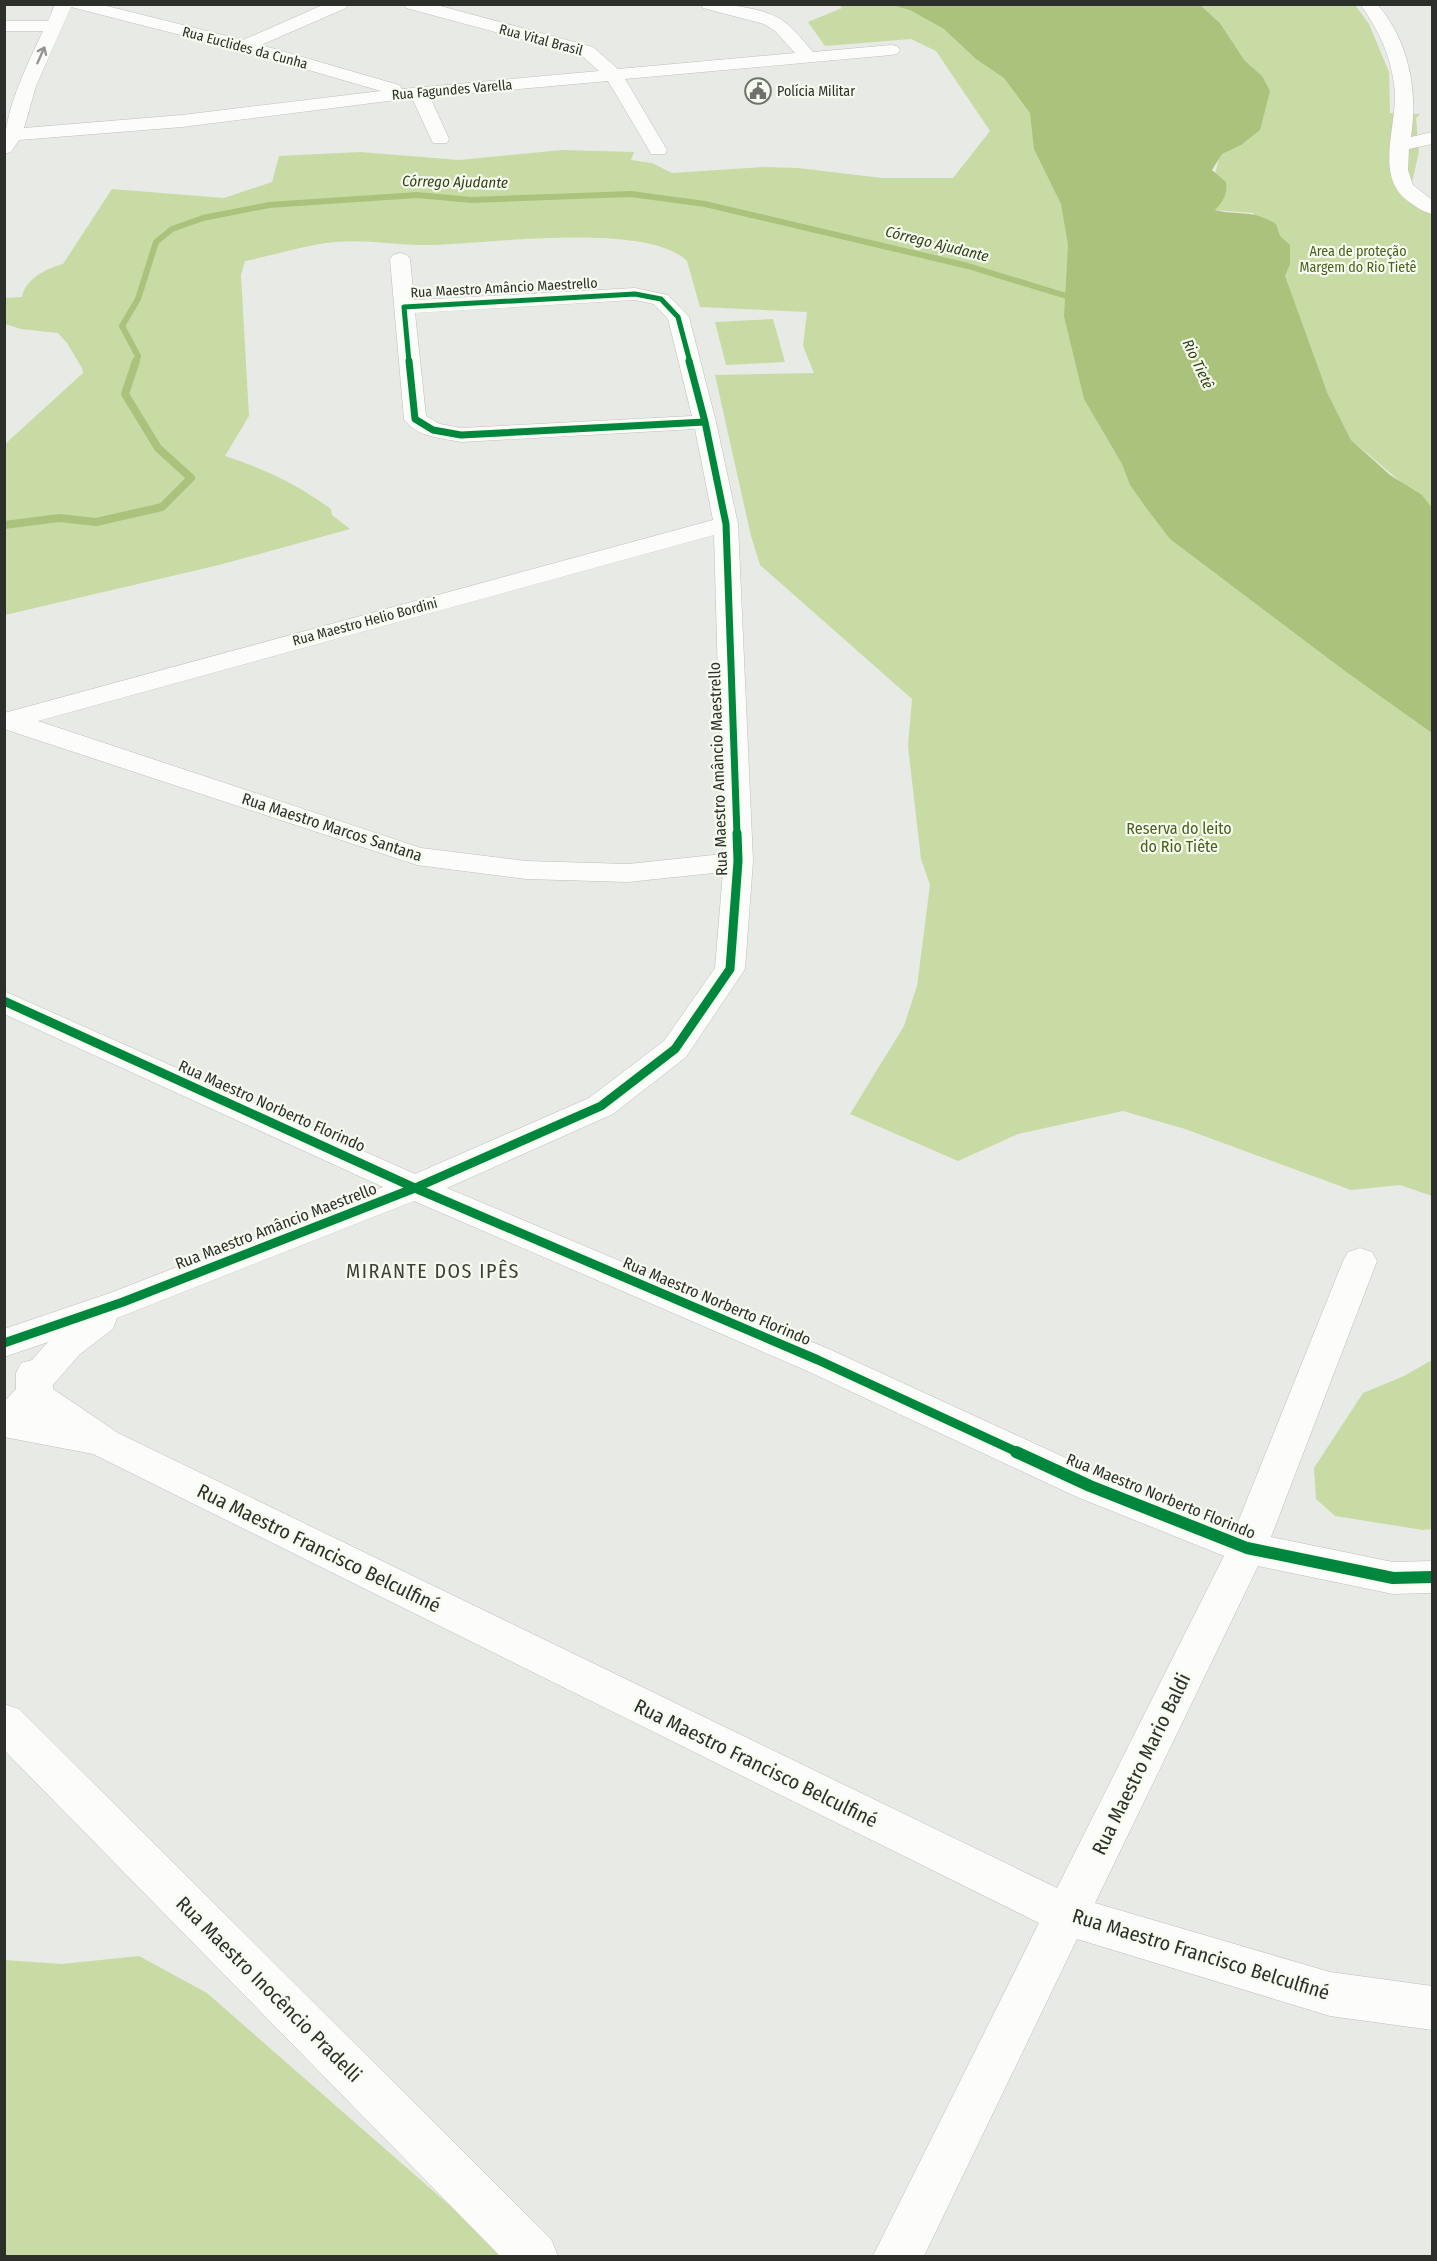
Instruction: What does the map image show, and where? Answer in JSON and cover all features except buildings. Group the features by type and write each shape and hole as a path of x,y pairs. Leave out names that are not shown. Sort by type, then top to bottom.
{"street":[{"path":"9,142 27,86 64,4"},
{"name":"Rua Euclides da Cunha","path":"77,4 245,46 416,93"},
{"path":"245,46 340,4"},
{"name":"Rua Vital Brasil","path":"412,4 587,51 601,60 614,75 658,150"},
{"path":"709,4 770,20 781,27 809,58"},
{"path":"1368,4 1383,25 1403,73 1405,111 1399,176 1404,186 1418,200 1432,208"},
{"path":"4,26 54,26"},
{"name":"Rua Fagundes Varella","path":"9,142 416,93 891,50"},
{"path":"4,86 27,86"},
{"path":"416,93 440,139"},
{"path":"1401,145 1432,138"},
{"path":"400,259 405,307"},
{"name":"Rua Maestro Amâncio Maestrello","path":"4,1343 123,1302 415,1188 601,1106 675,1049 730,969 738,861 726,524 705,422 678,317 661,299 635,294 405,307 415,419 433,430 461,435 705,422"},
{"name":"Rua Maestro Helio Bordini","path":"7,720 726,524"},
{"name":"Rua Maestro Marcos Santana","path":"7,720 417,856 526,870 628,873 738,861"},
{"name":"Rua Maestro Norberto Florindo","path":"4,1001 415,1188 818,1360 1090,1486 1247,1548 1393,1578 1432,1577"},
{"name":"Rua Maestro Mario Baldi","path":"898,2256 1247,1548 1360,1261"},
{"name":"Rua Maestro Amâncio Maestrello","path":"5,1423 22,1410 34,1387 66,1344 123,1302"},
{"path":"4,1349 23,1356 32,1367 34,1387"},
{"name":"Rua Maestro Francisco Belculfiné","path":"34,1387 105,1443 1067,1915 1330,1994 1432,2008"},
{"name":"Rua Maestro Francisco Belculfiné","path":"5,1423 105,1443"},
{"name":"Rua Maestro Inocêncio Pradelli","path":"4,1722 534,2256"}],"green space":[{"name":"Reserva do leito do Rio Tiête","path":"838,4 958,5 1432,703 1432,1196 1400,1185 1351,1190 1185,1129 1123,1111 1018,1134 958,1161 850,1114 904,1026 917,986 930,885 921,859 908,746 912,699 760,565 751,536 715,375 814,373 803,346 807,312 700,307 687,261 666,249 637,241 602,238 524,239 427,245 346,241 312,245 245,261 241,275 249,416 225,456 293,484 331,509 332,515 350,529 219,565 5,615 5,444 83,373 67,343 58,333 21,329 5,324 5,298 22,297 32,280 44,271 63,264 112,189 224,198 272,182 279,156 360,152 459,160 562,150 634,152 631,160 652,163 672,173 765,167 798,168 882,178 953,178 990,131 936,51 911,39 825,46 808,22 842,8"},
{"name":"Area de proteção Margem do Rio Tietê","path":"1200,5 1355,5 1369,24 1389,72 1390,113 1420,114 1416,118 1419,152 1411,187 1432,214 1432,508 1351,440 1327,392 1253,213 1214,210 1215,174 1245,61 1220,23"},
{"path":"773,319 785,362 726,365 715,322"},
{"path":"1432,1360 1432,1529 1423,1530 1335,1516 1316,1499 1314,1468 1363,1393 1404,1376"},
{"path":"139,1956 207,1993 487,2238 513,2256 5,2256 4,1960 62,1964"}],"water":[{"name":"Rio Tietê","path":"892,5 1200,5 1220,23 1245,61 1262,76 1270,91 1260,130 1241,145 1222,154 1212,170 1226,182 1224,198 1215,210 1260,216 1276,224 1280,236 1290,245 1290,264 1285,276 1327,392 1351,440 1390,475 1422,495 1432,508 1432,733 1345,671 1170,539 1147,509 1130,485 1122,464 1084,399 1064,316 1068,245 1061,204 1034,149 1030,113 1004,78 976,59 944,29 910,10"}],"waterway":[{"name":"Córrego Ajudante","path":"136,362 138,356 122,326 138,299 156,242 172,229 203,218 269,205 417,195 471,200 631,194 705,204 968,266 1076,299"},
{"name":"Córrego Ajudante","path":"4,525 59,518 96,522 162,507 191,478 158,448 125,394 136,361"}],"cycle path":[{"path":"4,1343 123,1302 415,1188 601,1106 675,1049 730,969 738,861 726,524 705,422 678,317 661,299 635,294 404,307 415,419 433,430 461,435 705,422"},
{"path":"4,1001 415,1188 818,1360 1090,1486 1247,1548 1393,1578 1432,1577"}],"place":[{"name":"Polícia Militar","path":"758,91"}],"district":[{"name":"MIRANTE DOS IPÊS","path":"433,1271"}]}
